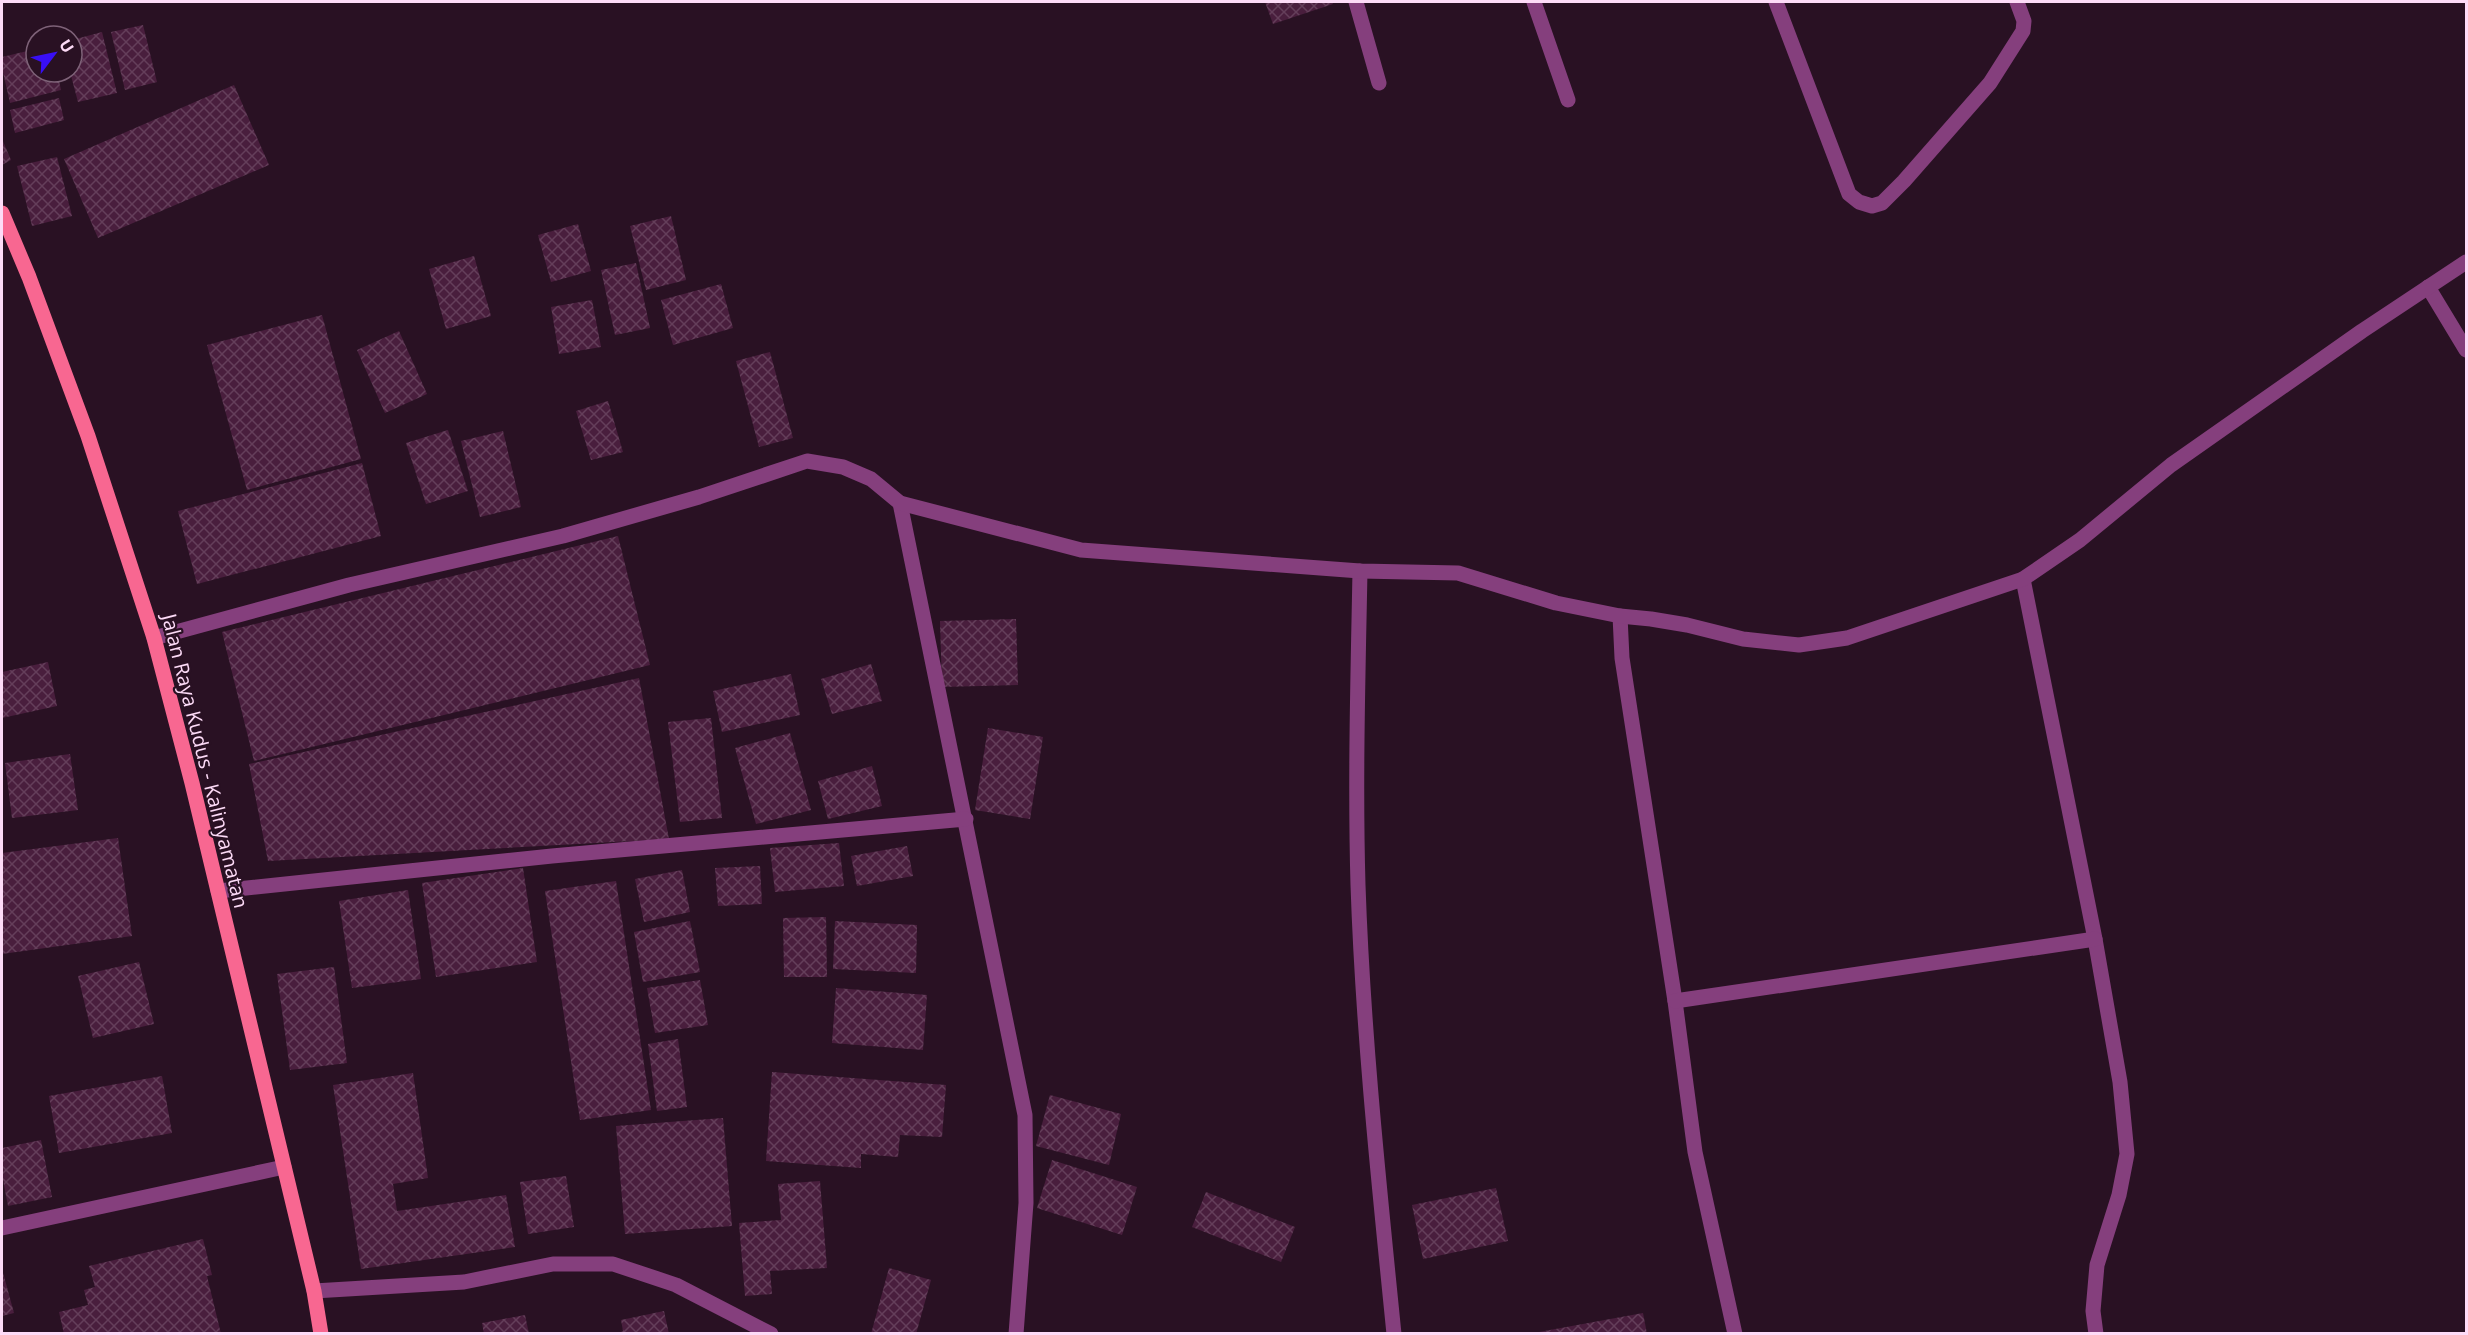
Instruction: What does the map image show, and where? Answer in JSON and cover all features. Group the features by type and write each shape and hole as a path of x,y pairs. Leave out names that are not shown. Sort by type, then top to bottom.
{"main road":[{"name":"Jalan Raya Kudus - Kalinyamatan","path":"2,213 88,436 154,638 218,891 314,1291 321,1334"}],"street":[{"path":"1356,2 1379,83"},
{"path":"1534,2 1568,100"},
{"path":"1776,2 1849,194 1859,202 1872,206 1882,203 1904,181 1990,83 2024,32 2024,21 2017,2"},
{"path":"154,638 349,585 563,536 699,497 807,461 843,467 871,479 900,503 1081,550 1360,571 1458,573 1556,603 1620,616 1686,625 1743,639 1799,645 1847,638 2023,579 2080,540 2170,465 2466,262"},
{"path":"2428,287 2466,350"},
{"path":"900,503 1025,1115 1026,1203 1016,1334"},
{"path":"1360,571 1356,743 1358,886 1374,1129 1394,1334"},
{"path":"2023,579 2095,939 2120,1082 2127,1154 2119,1195 2097,1265 2092,1311 2096,1334"},
{"path":"1620,616 1622,658 1675,1001 1695,1152 1735,1334"},
{"path":"218,891 552,856 966,819"},
{"path":"1675,1001 2095,939"},
{"path":"2,1228 284,1167"},
{"path":"314,1291 464,1282 553,1264 613,1264 676,1285 771,1334"}],"building":[{"path":"1265,2 1332,2 1333,4 1273,24"},
{"path":"143,25 157,82 125,90 111,32"},
{"path":"102,32 117,93 78,102 73,84 84,84 84,37"},
{"path":"24,52 24,84 60,84 61,90 10,103 2,68 2,57"},
{"path":"234,85 269,165 98,238 64,159"},
{"path":"59,98 64,120 15,133 10,110"},
{"path":"2,139 11,160 2,165"},
{"path":"57,157 72,216 32,226 17,166"},
{"path":"671,216 686,280 646,290 630,226"},
{"path":"578,224 591,271 551,282 538,235"},
{"path":"474,256 491,316 446,329 429,269"},
{"path":"636,263 650,328 615,335 601,270"},
{"path":"721,284 733,328 673,345 661,300"},
{"path":"592,300 601,347 559,354 551,307"},
{"path":"322,315 361,459 247,490 207,345"},
{"path":"399,331 427,394 385,413 357,350"},
{"path":"770,352 793,438 759,447 736,361"},
{"path":"608,401 623,452 591,460 576,411"},
{"path":"448,430 468,491 426,504 406,443"},
{"path":"503,431 521,507 480,517 461,441"},
{"path":"362,463 381,536 197,584 178,511"},
{"path":"618,536 650,665 254,761 222,632"},
{"path":"1016,619 1018,685 942,687 940,621"},
{"path":"48,662 57,706 2,718 2,672"},
{"path":"871,664 882,701 832,714 821,679"},
{"path":"791,674 800,715 722,732 713,691"},
{"path":"639,678 669,839 268,861 249,764"},
{"path":"711,718 722,818 680,822 668,722"},
{"path":"988,728 1043,737 1030,819 975,810"},
{"path":"790,733 811,810 756,824 735,748"},
{"path":"70,754 78,810 12,818 5,763"},
{"path":"872,766 882,806 828,819 818,781"},
{"path":"118,838 132,936 2,954 2,853"},
{"path":"839,843 844,886 775,892 770,848"},
{"path":"907,846 913,876 857,886 851,856"},
{"path":"760,866 762,904 718,906 715,868"},
{"path":"523,868 537,962 436,977 422,883"},
{"path":"682,870 690,912 644,922 635,879"},
{"path":"616,881 651,1110 580,1120 545,891"},
{"path":"408,890 421,979 352,988 339,901"},
{"path":"826,917 827,977 784,977 783,918"},
{"path":"690,921 700,972 643,982 634,932"},
{"path":"835,921 917,925 916,973 833,969"},
{"path":"139,962 154,1024 93,1038 78,976"},
{"path":"334,967 347,1063 290,1070 277,974"},
{"path":"700,980 708,1025 655,1033 647,988"},
{"path":"836,988 927,995 923,1050 832,1043"},
{"path":"678,1039 687,1107 657,1111 648,1044"},
{"path":"772,1072 946,1085 942,1137 900,1135 898,1157 861,1154 861,1168 766,1161"},
{"path":"413,1073 428,1178 393,1184 397,1211 506,1195 515,1247 361,1269 333,1085"},
{"path":"162,1076 172,1133 59,1153 49,1096"},
{"path":"1050,1095 1121,1114 1109,1165 1036,1146"},
{"path":"723,1118 732,1226 625,1234 616,1126"},
{"path":"41,1140 52,1197 8,1206 2,1175 2,1148"},
{"path":"1052,1160 1137,1187 1122,1235 1037,1208"},
{"path":"566,1176 574,1227 528,1234 520,1182"},
{"path":"820,1181 827,1268 770,1271 772,1294 745,1296 739,1223 781,1220 778,1184"},
{"path":"1496,1188 1508,1241 1423,1259 1412,1205"},
{"path":"1206,1192 1295,1227 1281,1262 1192,1227"},
{"path":"203,1239 212,1275 207,1276 221,1334 64,1334 59,1312 88,1305 84,1290 95,1287 89,1266"},
{"path":"889,1268 931,1280 916,1334 871,1334"},
{"path":"2,1269 14,1313 2,1316"},
{"path":"664,1311 669,1334 616,1334 623,1331 621,1320"},
{"path":"1643,1313 1647,1334 1539,1334 1539,1332"},
{"path":"525,1315 529,1334 484,1334 482,1323"}]}
